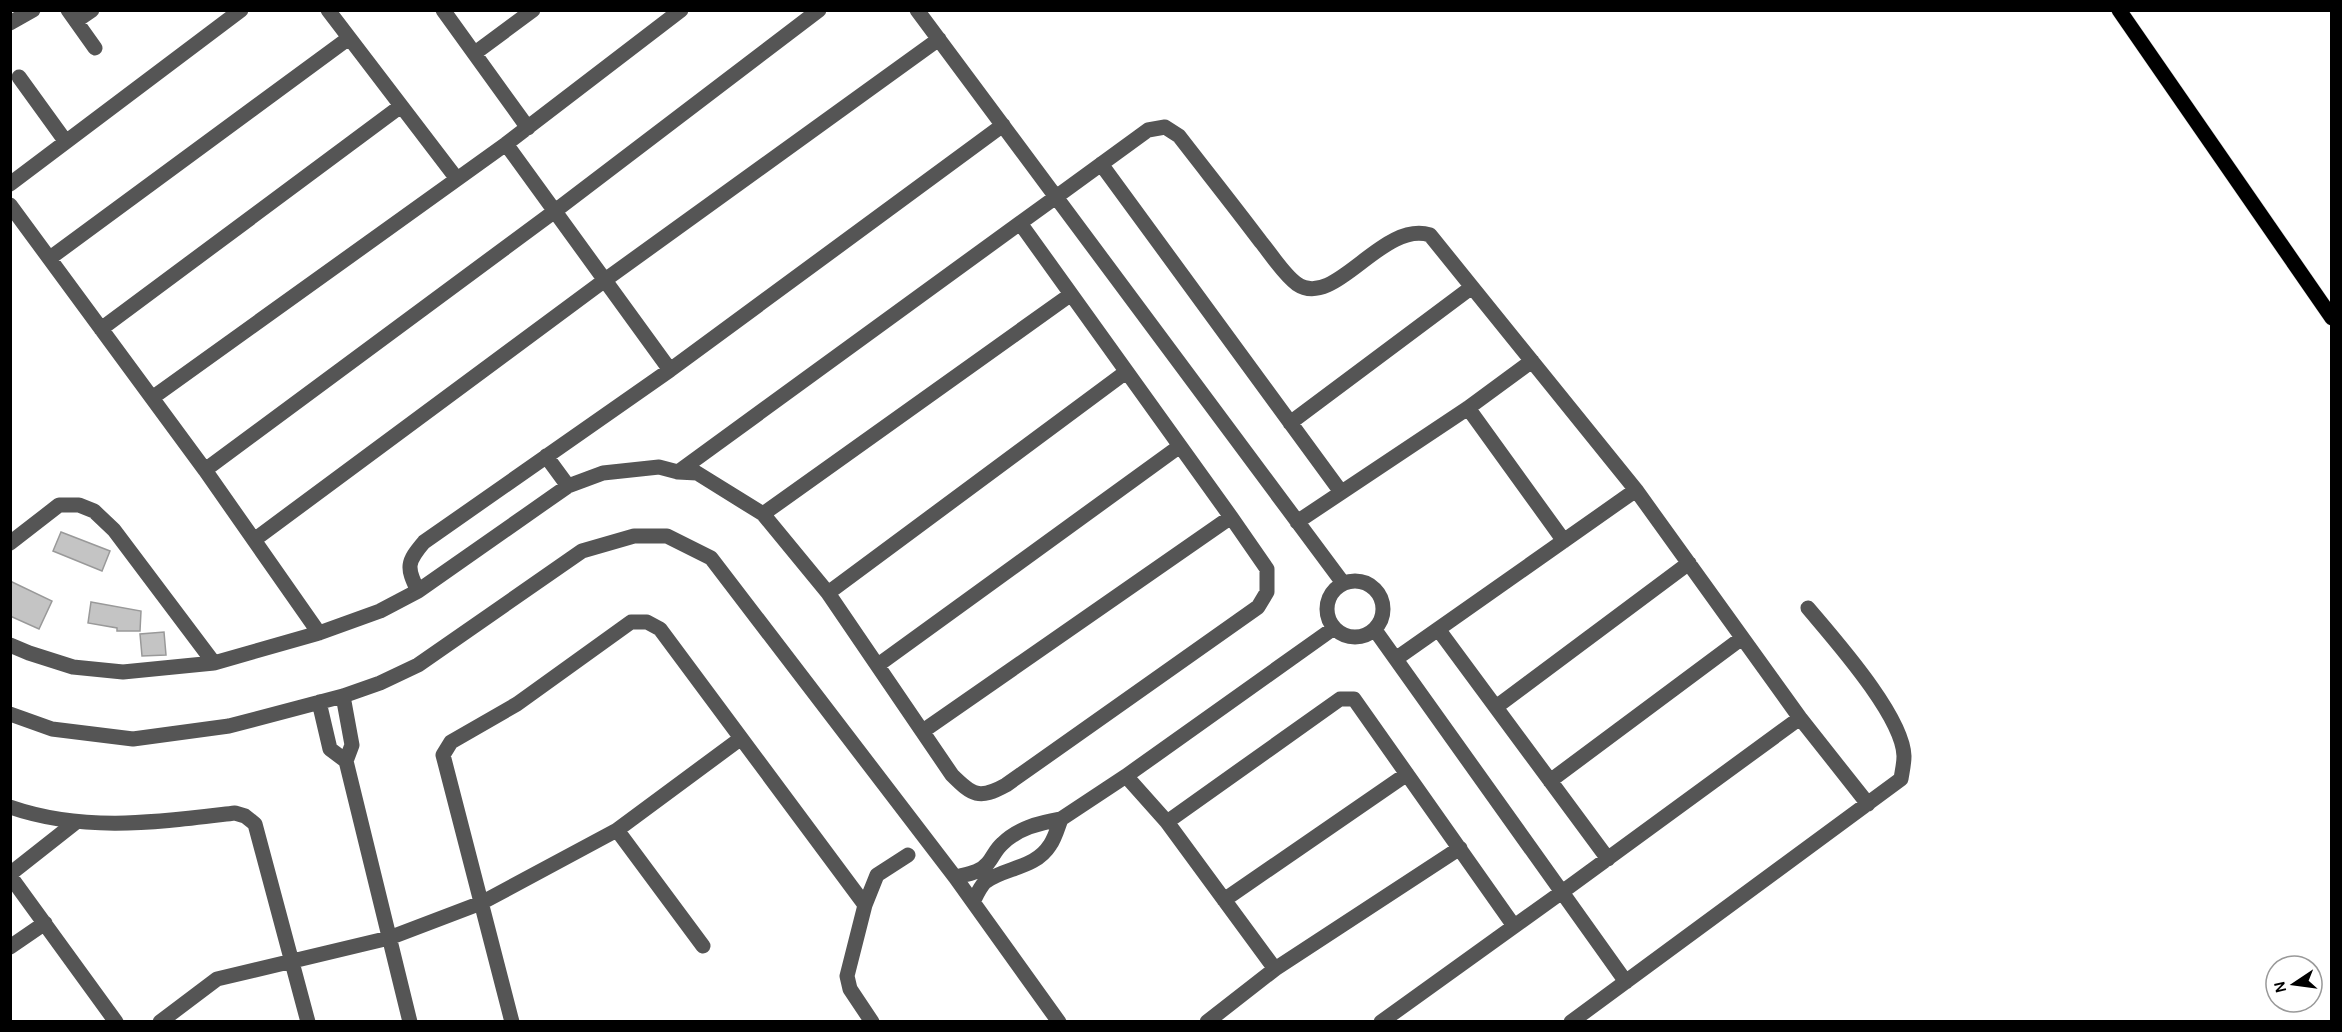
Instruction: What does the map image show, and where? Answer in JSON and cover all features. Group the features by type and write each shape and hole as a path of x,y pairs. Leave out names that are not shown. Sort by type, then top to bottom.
{"main road":[{"path":"2119,10 2331,318"}],"street":[{"path":"10,23 33,10"},
{"path":"92,10 72,16 95,48"},
{"path":"10,184 241,10"},
{"path":"328,10 457,179"},
{"path":"443,10 528,128"},
{"path":"475,53 533,10"},
{"path":"152,398 528,128 681,10"},
{"path":"205,471 555,211 819,10"},
{"path":"918,10 1343,584"},
{"path":"50,258 349,38"},
{"path":"254,540 605,280 939,39"},
{"path":"19,77 66,142"},
{"path":"102,329 401,106"},
{"path":"418,591 409,574 410,559 424,542 670,370 1003,125"},
{"path":"678,472 1148,130 1165,127 1179,136 1278,264 1297,284 1315,290 1330,285 1403,234 1419,231 1430,235 1636,490 1800,718 1868,804"},
{"path":"506,144 670,370"},
{"path":"1101,164 1341,492"},
{"path":"10,205 205,471 319,633"},
{"path":"10,645 73,667 123,672 214,663 319,633 380,611 418,591 568,486 603,473 659,467 678,472 697,473 763,514 828,593 952,775 968,791 981,795 992,793 1006,786 1258,607 1267,592 1267,569 1020,223"},
{"path":"1290,423 1472,287"},
{"path":"763,514 1070,295"},
{"path":"1297,522 1468,408 1532,361"},
{"path":"828,593 1126,372"},
{"path":"1468,408 1564,541"},
{"path":"878,665 1180,446"},
{"path":"546,456 568,486"},
{"path":"1397,658 1636,490"},
{"path":"10,543 59,505 79,505 94,511 114,530 214,663"},
{"path":"923,731 1231,517"},
{"path":"10,714 52,729 133,739 229,726 343,696 380,683 418,665 582,551 634,536 667,536 711,558 955,877 1059,1022"},
{"path":"1496,707 1689,563"},
{"path":"1360,581 1376,589 1383,605 1383,614 1375,630 1368,635 1350,637 1334,628 1327,613 1327,604 1330,596 1343,584 1360,581"},
{"path":"1571,1022 1901,779 1904,754 1893,723 1875,693 1808,608"},
{"path":"512,1022 443,755 451,742 517,704 631,622 647,622 660,629 865,905"},
{"path":"955,877 976,872 987,864 1001,844 1016,833 1035,824 1061,819 1126,776 1334,628"},
{"path":"1438,629 1608,859"},
{"path":"1375,630 1626,982"},
{"path":"1550,781 1742,638"},
{"path":"343,696 352,745 346,761 410,1022"},
{"path":"1167,822 1340,699 1354,699 1514,926"},
{"path":"320,702 330,749 346,761"},
{"path":"1381,1022 1800,718"},
{"path":"160,1022 217,979 389,938 481,903 616,830 741,739"},
{"path":"1224,900 1407,774"},
{"path":"1126,776 1167,822 1275,969"},
{"path":"10,807 76,822 141,825 235,813 245,816 255,824 308,1022"},
{"path":"973,902 983,884 995,877 1018,870 1037,859 1050,846 1061,819"},
{"path":"76,822 10,875 116,1022"},
{"path":"616,830 703,946"},
{"path":"1207,1022 1275,969 1460,848"},
{"path":"872,1022 850,989 847,976 865,905 878,875 908,855"},
{"path":"10,947 45,923"}],"building":[{"path":"61,532 110,551 102,571 53,551"},
{"path":"10,581 52,601 39,629 10,616"},
{"path":"91,602 141,611 140,631 117,631 117,628 88,623"},
{"path":"164,632 166,655 142,656 140,634"}]}
